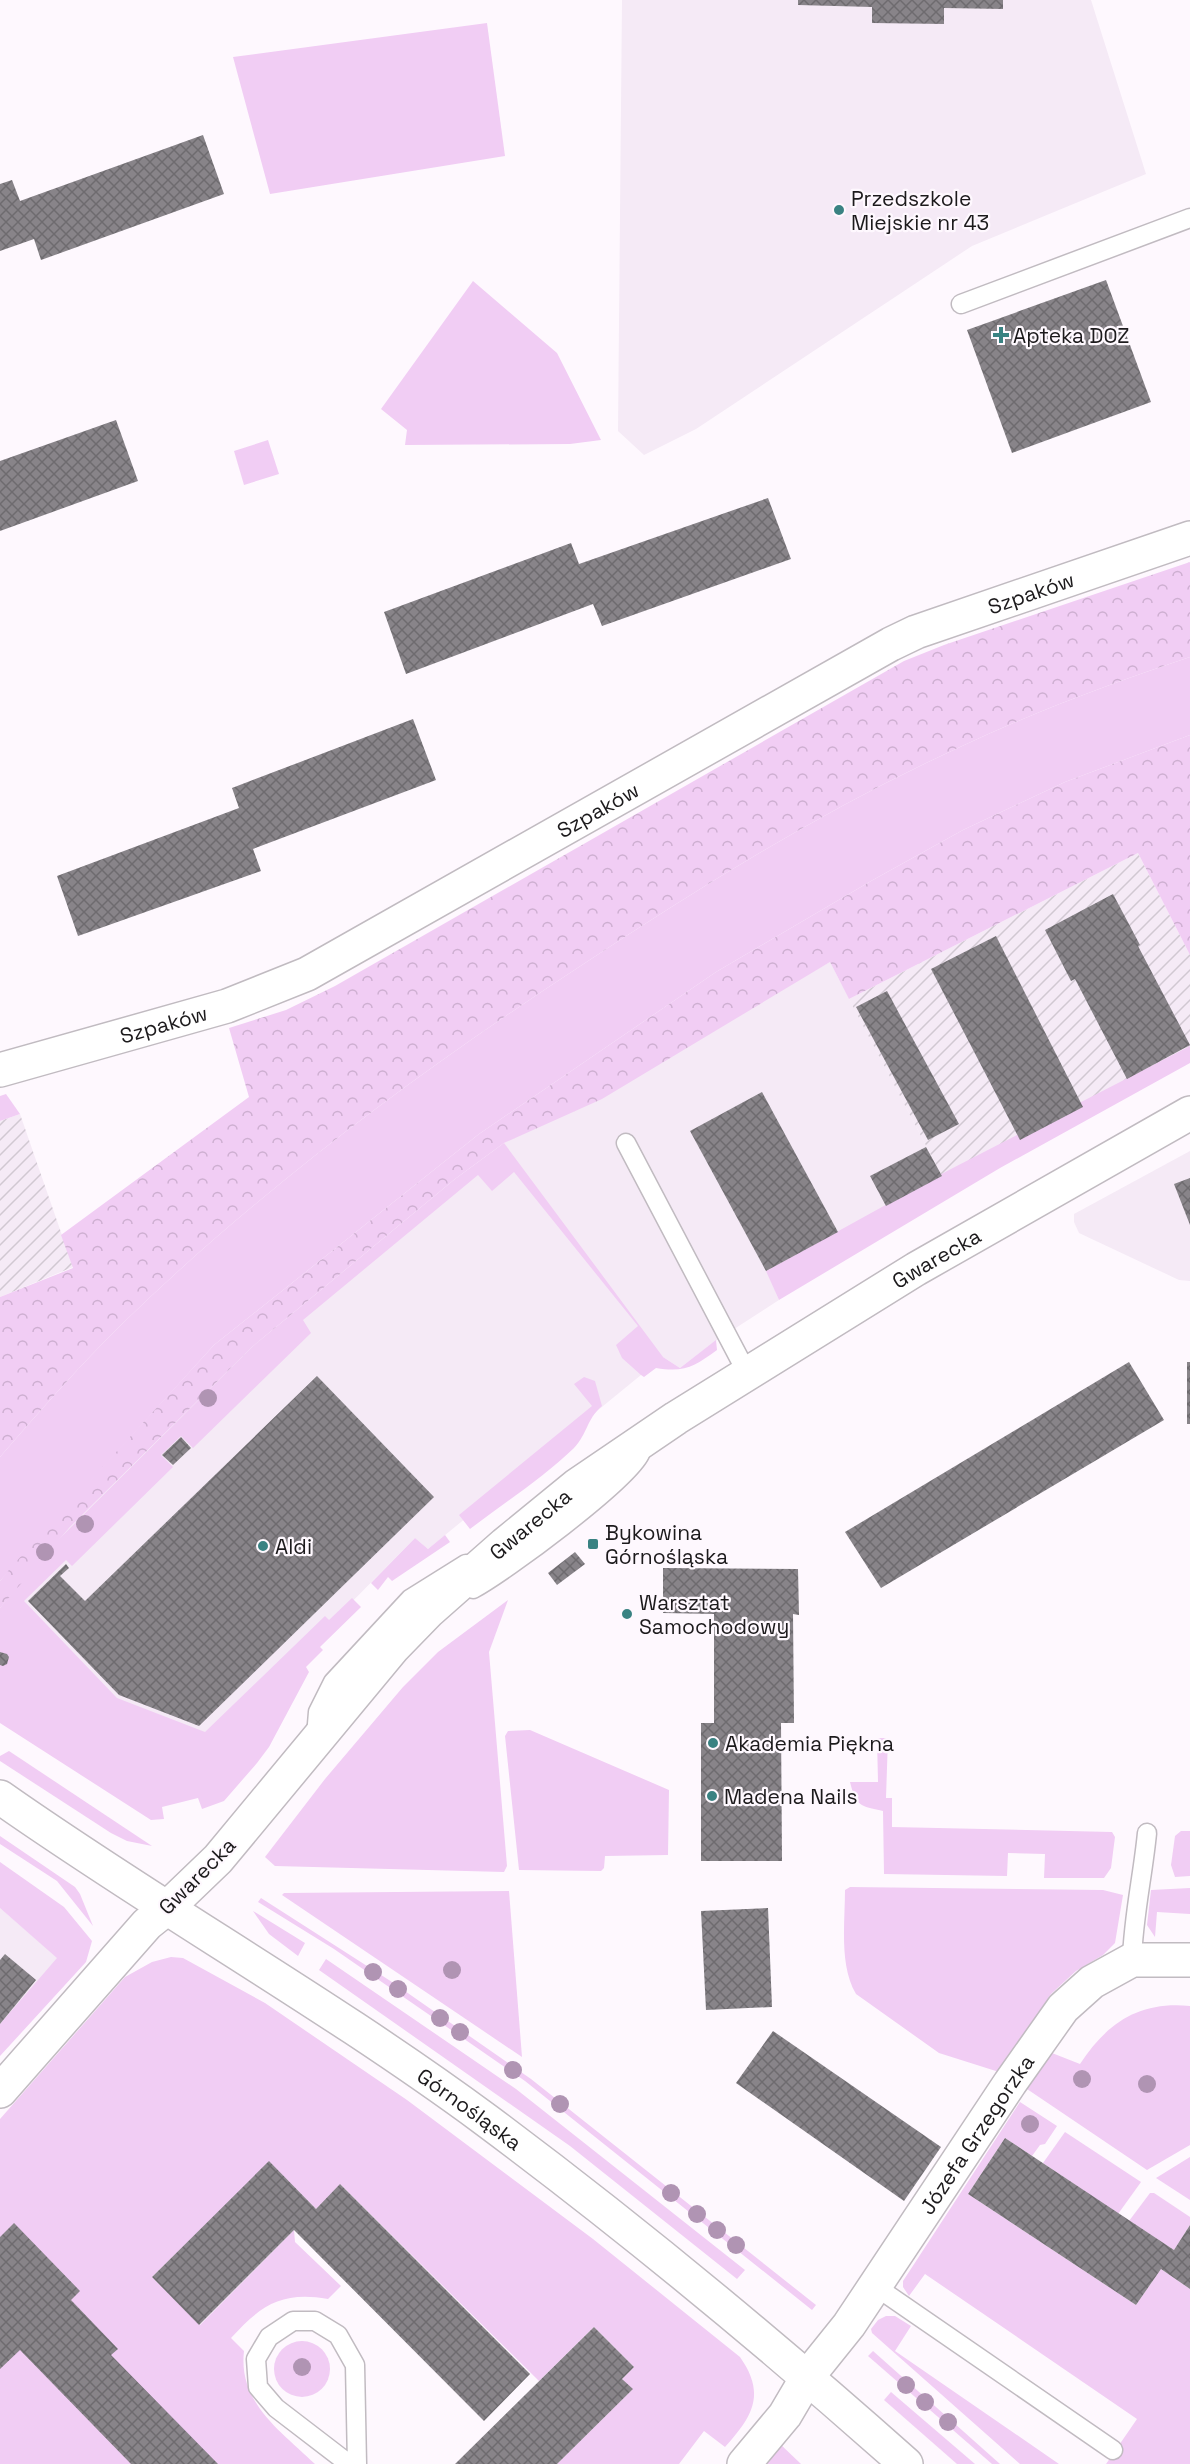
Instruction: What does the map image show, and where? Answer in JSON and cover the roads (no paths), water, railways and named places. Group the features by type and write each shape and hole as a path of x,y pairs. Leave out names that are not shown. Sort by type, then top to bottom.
{"street":[{"name":"Szpaków","path":"0,1070 226,1006 307,974 891,644 916,632 1190,538"},
{"name":"Gwarecka","path":"0,2091 134,1938 218,1859 393,1648 429,1611 504,1544 576,1486 747,1373 1015,1211 1190,1113"},
{"name":"Górnośląska","path":"0,1797 68,1846 297,1992 484,2119 697,2284 808,2376 906,2464"},
{"name":"Józefa Grzegorzka","path":"744,2464 785,2415 808,2376 849,2325 1063,2008 1092,1982 1132,1960 1190,1960"}],"lane":[{"path":"961,304 1190,218"},
{"path":"626,1143 747,1373"},
{"path":"429,1611 505,1569 611,1487 637,1460 648,1437"},
{"path":"315,1744 318,1712 333,1682 410,1599 442,1577 504,1544"},
{"path":"1132,1960 1133,1932 1147,1833"},
{"path":"875,2286 1113,2450"},
{"path":"349,2464 276,2408 258,2387 256,2359 269,2337 293,2321 315,2321 338,2335 355,2365 357,2464"}],"place":[{"name":"Przedszkole Miejskie nr 43","path":"839,210"},
{"name":"Apteka DOZ","path":"1001,335"},
{"name":"Bykowina Górnośląska","path":"593,1544"},
{"name":"Aldi","path":"263,1546"},
{"name":"Warsztat Samochodowy","path":"627,1614"},
{"name":"Akademia Piękna","path":"713,1743"},
{"name":"Madena Nails","path":"712,1796"}]}
